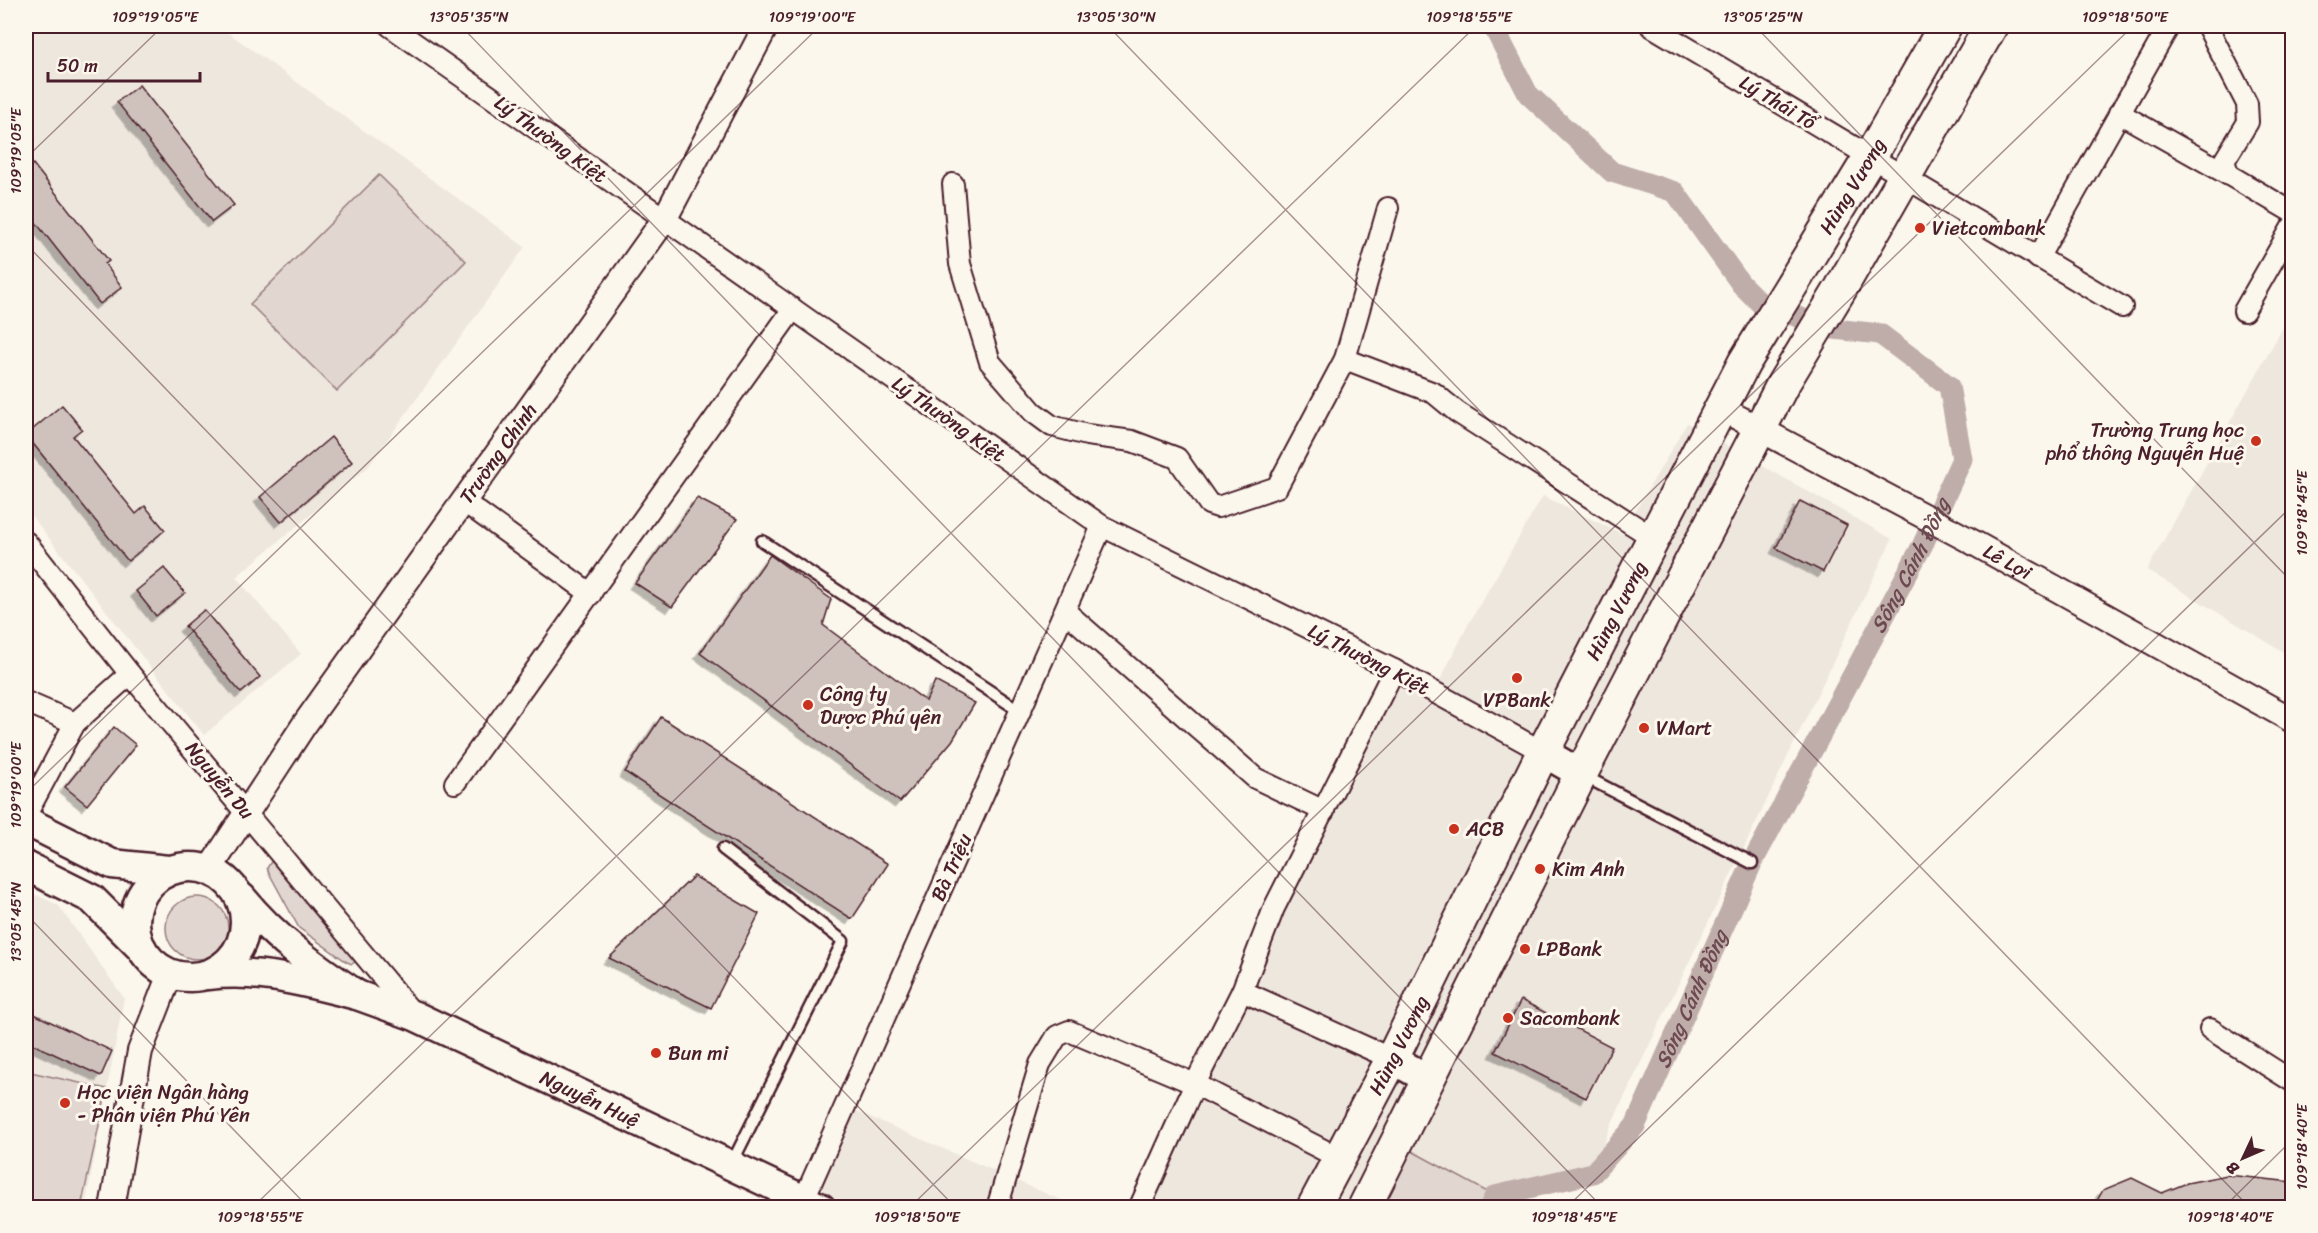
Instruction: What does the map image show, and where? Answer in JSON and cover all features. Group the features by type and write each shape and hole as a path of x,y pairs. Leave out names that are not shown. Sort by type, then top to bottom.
{"main road":[{"name":"Hùng Vương","path":"1313,1208 1392,1059 1543,752 1744,363 1870,157 1945,26"},
{"name":"Hùng Vương","path":"1364,1208 1581,774 1783,384 1841,288 1991,26"},
{"path":"1543,752 1581,774"},
{"path":"26,821 112,864 168,870 189,866 209,870 224,878 265,927 299,957 357,995"},
{"path":"26,866 92,899 154,964 170,974 187,977 237,972 265,973 357,995"},
{"path":"142,949 135,931 135,913 141,895 153,880 168,870"},
{"path":"205,975 221,968 234,957 242,942 246,924 244,907 237,891"},
{"name":"Nguyễn Huệ","path":"357,995 415,1017 731,1165 808,1205"},
{"path":"1392,1059 1428,1079"}],"street":[{"name":"Lý Thường Kiệt","path":"390,26 663,220 1102,526 1394,670 1543,752"},
{"name":"Trường Chinh","path":"209,870 304,725 663,220 766,26"},
{"name":"Lý Thái Tổ","path":"1652,26 2122,308"},
{"path":"2038,258 2169,26"},
{"path":"2207,26 2247,104 2248,122 2224,161 2229,176"},
{"path":"2119,113 2292,212"},
{"path":"953,184 960,264 990,362 1033,412 1052,426 1087,435 1132,441 1178,458 1209,504 1218,507 1277,487 1345,359 1388,208"},
{"path":"2244,311 2292,227"},
{"path":"455,783 793,309"},
{"path":"1345,359 1434,393 1456,412 1655,538"},
{"name":"Lê Lợi","path":"1720,408 1967,539 2292,720"},
{"path":"463,501 591,594"},
{"name":"Bà Triệu","path":"808,1205 1102,526"},
{"name":"Nguyễn Du","path":"26,542 130,674 415,1017"},
{"path":"1065,611 1255,778 1324,812"},
{"path":"1141,1204 1195,1084 1242,991 1274,908 1394,670"},
{"path":"26,815 75,723 130,674"},
{"path":"26,702 75,723"},
{"path":"112,1208 140,1051 170,974"},
{"path":"1242,991 1392,1059"},
{"path":"2210,1029 2292,1081"},
{"path":"997,1208 1040,1064 1057,1036 1069,1031 1195,1084 1339,1158"}],"lane":[{"path":"762,541 1020,711"},
{"path":"1581,774 1752,863"},
{"path":"723,849 843,941 731,1165"}],"shaded area":[{"path":"26,26 219,26 525,247 368,467 236,577 301,654 204,735 26,509"},
{"path":"379,175 466,261 337,391 250,304"},
{"name":"Trường Trung học phổ thông Nguyễn Huệ","path":"2292,311 2292,657 2147,570"},
{"path":"1687,423 1892,539 1611,1125 1593,1173 1495,1196 1397,1143 1364,1207 1138,1208 1330,787 1377,677 1430,700 1469,623 1543,496 1622,534"},
{"path":"272,860 280,860 356,956 356,961 352,964 347,962 299,928 267,868"},
{"name":"Học viện Ngân hàng - Phân viện Phú Yên","path":"26,890 58,905 124,998 85,1207 26,1208"},
{"path":"197,897 209,899 219,906 226,916 228,928 226,940 219,950 209,957 197,959 185,957 175,950 168,940 166,928 168,916 175,906 185,899"},
{"path":"26,1071 107,1089 81,1207 57,1207 26,1201"},
{"path":"845,1106 1077,1207 821,1208 803,1200"},
{"path":"1397,1143 1495,1196 1489,1207 1364,1208"}],"building":[{"path":"139,85 234,205 212,222 117,102"},
{"path":"33,164 109,261 105,264 122,287 100,304 26,210 26,170"},
{"path":"62,405 82,429 73,436 136,514 145,506 165,530 128,561 26,435"},
{"path":"331,437 352,462 281,522 260,497"},
{"path":"697,498 737,519 672,607 635,583"},
{"path":"1800,501 1847,525 1823,572 1776,548"},
{"path":"770,555 831,599 823,625 926,701 935,681 975,703 952,741 900,802 700,653"},
{"path":"164,568 185,593 156,616 136,591"},
{"path":"204,610 260,677 241,693 185,626"},
{"path":"661,717 888,864 852,919 625,772"},
{"path":"114,727 136,745 87,805 65,787"},
{"path":"694,876 759,914 711,1008 609,958"},
{"path":"1521,1000 1612,1047 1586,1098 1495,1052"},
{"path":"32,1013 112,1051 101,1076 26,1041 26,1026"},
{"path":"2227,1175 2292,1182 2292,1208 2093,1208 2103,1190 2132,1178 2162,1193 2187,1183"}],"waterway":[{"name":"Sông Cánh Đồng","path":"1489,1208 1495,1196 1593,1173 1635,1126 1752,863 1923,544 1962,459 1949,386 1880,334 1834,329 1762,305 1741,284 1675,192 1612,172 1528,94 1493,26"}],"place":[{"name":"Vietcombank","path":"1920,228"},
{"name":"Trường Trung học phổ thông Nguyễn Huệ","path":"2256,441"},
{"name":"VPBank","path":"1517,678"},
{"name":"Công ty Dược Phú yên","path":"808,705"},
{"name":"VMart","path":"1644,728"},
{"name":"ACB","path":"1454,829"},
{"name":"Kim Anh","path":"1540,869"},
{"name":"LPBank","path":"1525,949"},
{"name":"Sacombank","path":"1508,1018"},
{"name":"Bun mi","path":"656,1053"},
{"name":"Học viện Ngân hàng - Phân viện Phú Yên","path":"65,1103"}]}
